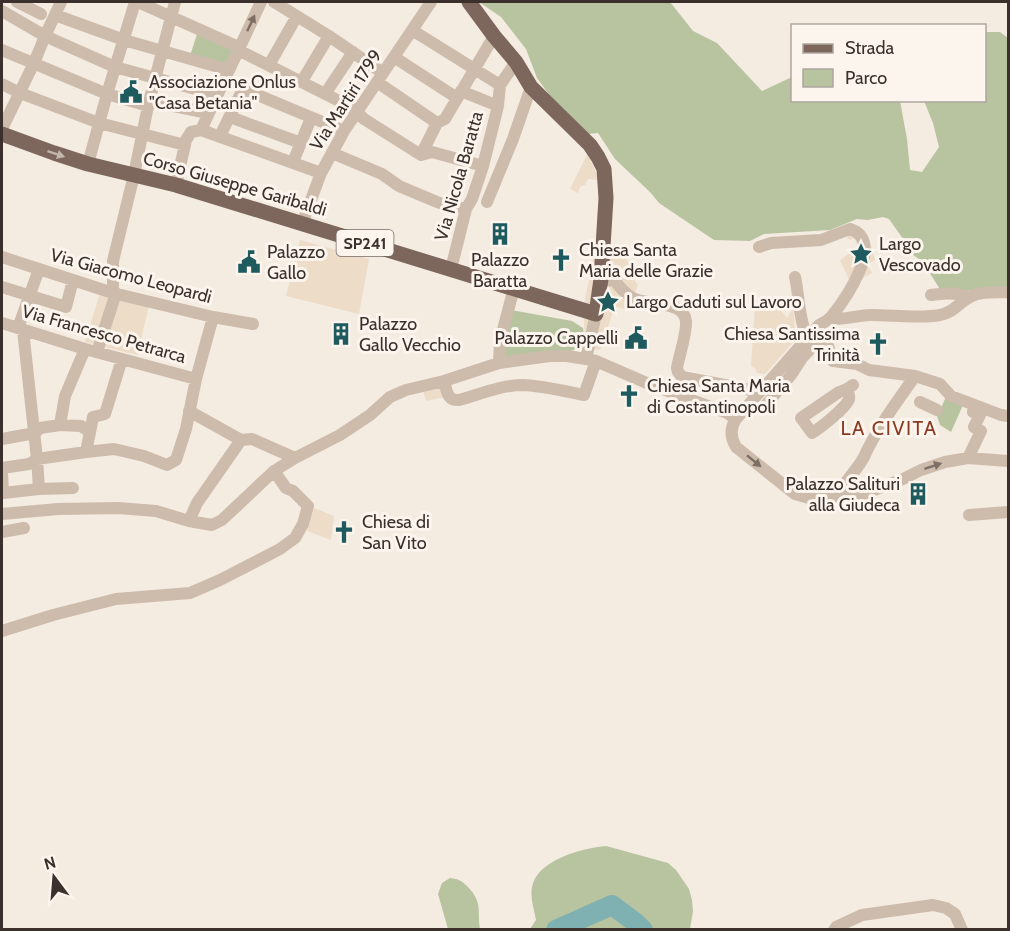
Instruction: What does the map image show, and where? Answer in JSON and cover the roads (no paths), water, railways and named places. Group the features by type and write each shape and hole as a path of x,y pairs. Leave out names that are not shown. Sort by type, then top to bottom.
{"main road":[{"path":"469,2 516,62 531,87 590,145 604,169 606,198 601,279 596,314"},
{"name":"Corso Giuseppe Garibaldi","path":"2,134 88,164 176,185 596,314"}],"street":[{"path":"8,2 2,11 45,36 115,67 217,95"},
{"path":"17,2 41,14"},
{"path":"2,129 61,2"},
{"path":"88,164 115,67 137,2 234,45 238,50 302,81 357,112 364,119 421,155 432,152 483,166"},
{"path":"60,425 65,396 91,351 115,293 113,261 134,175 148,103 175,2"},
{"path":"201,130 261,2"},
{"path":"274,2 353,52 380,78 437,123"},
{"name":"Via Martiri 1799","path":"302,224 321,173 344,131 431,2"},
{"path":"55,15 124,40 229,70"},
{"path":"268,65 297,16"},
{"path":"412,30 500,85"},
{"path":"302,81 329,36"},
{"path":"421,155 437,123 445,119 494,36"},
{"path":"2,50 107,94 208,113"},
{"path":"325,94 353,52"},
{"path":"394,57 459,95 498,106"},
{"name":"Via Nicola Baratta","path":"451,269 466,209 472,199 483,166 498,106 500,85 516,62"},
{"path":"2,84 99,123 185,145"},
{"path":"487,202 531,87"},
{"path":"220,136 243,89 344,131"},
{"path":"230,117 302,143"},
{"path":"293,162 311,118"},
{"path":"176,185 190,132 201,130 321,173"},
{"path":"332,153 382,174 399,186 425,198 466,209"},
{"path":"759,247 771,243 821,240 850,229 865,246 864,257 853,283 791,375 765,406"},
{"name":"Via Giacomo Leopardi","path":"2,257 115,293 213,317 253,324"},
{"path":"39,269 20,329 39,489"},
{"path":"795,277 803,329 814,339 828,346 833,361 857,364 869,370 915,376 940,384 951,396 1008,416"},
{"path":"601,279 615,282 633,298 679,308 685,316 686,326 677,369 682,377 751,390 758,394"},
{"path":"2,287 66,307 73,280"},
{"path":"499,363 500,341 514,288"},
{"path":"825,322 868,315 939,316 955,309 969,297 981,293 1008,292"},
{"path":"931,295 962,294 969,297"},
{"path":"446,380 448,397 453,400 523,386 553,388 584,395 596,314"},
{"path":"2,468 29,464 37,459 114,449 144,456 167,465 176,460 213,317"},
{"name":"Via Francesco Petrarca","path":"2,323 91,351 196,379"},
{"path":"814,339 736,419 731,434 736,447 795,494 809,498 864,494 945,462 968,458 1008,461"},
{"path":"2,514 58,509 118,508 156,511 212,525 222,520 274,471 370,415 390,397 406,390 499,363 550,356 590,357 649,384 727,413 736,419"},
{"path":"86,452 93,417 105,414 122,359"},
{"path":"852,385 869,370"},
{"path":"838,497 915,376"},
{"path":"920,402 936,410"},
{"path":"968,458 981,431 974,427 980,415 972,412 975,406"},
{"path":"189,411 241,440 252,439 295,458"},
{"path":"2,439 60,425 81,426 90,432"},
{"path":"189,521 197,503 241,440"},
{"path":"2,631 116,599 190,593 280,549 295,538 303,524 308,506 293,491 286,488 274,471"},
{"path":"2,473 3,493 73,488"},
{"path":"969,515 1008,512"},
{"path":"2,532 24,528"},
{"path":"834,930 862,915 933,905 946,908 956,914 962,930"}],"waterway":[{"path":"556,930 612,905 643,930"}],"place":[{"name":"Associazione Onlus \"Casa Betania\"","path":"131,92"},
{"name":"Palazzo Baratta","path":"500,234"},
{"name":"Largo Vescovado","path":"861,254"},
{"name":"Chiesa Santa Maria delle Grazie","path":"561,260"},
{"name":"Palazzo Gallo","path":"249,262"},
{"name":"Largo Caduti sul Lavoro","path":"608,302"},
{"name":"Palazzo Gallo Vecchio","path":"341,334"},
{"name":"Palazzo Cappelli","path":"636,338"},
{"name":"Chiesa Santissima Trinità","path":"878,344"},
{"name":"Chiesa Santa Maria di Costantinopoli","path":"629,396"},
{"name":"Palazzo Salituri alla Giudeca","path":"918,494"},
{"name":"Chiesa di San Vito","path":"344,532"}],"district":[{"name":"LA CIVITA","path":"889,428"}]}
